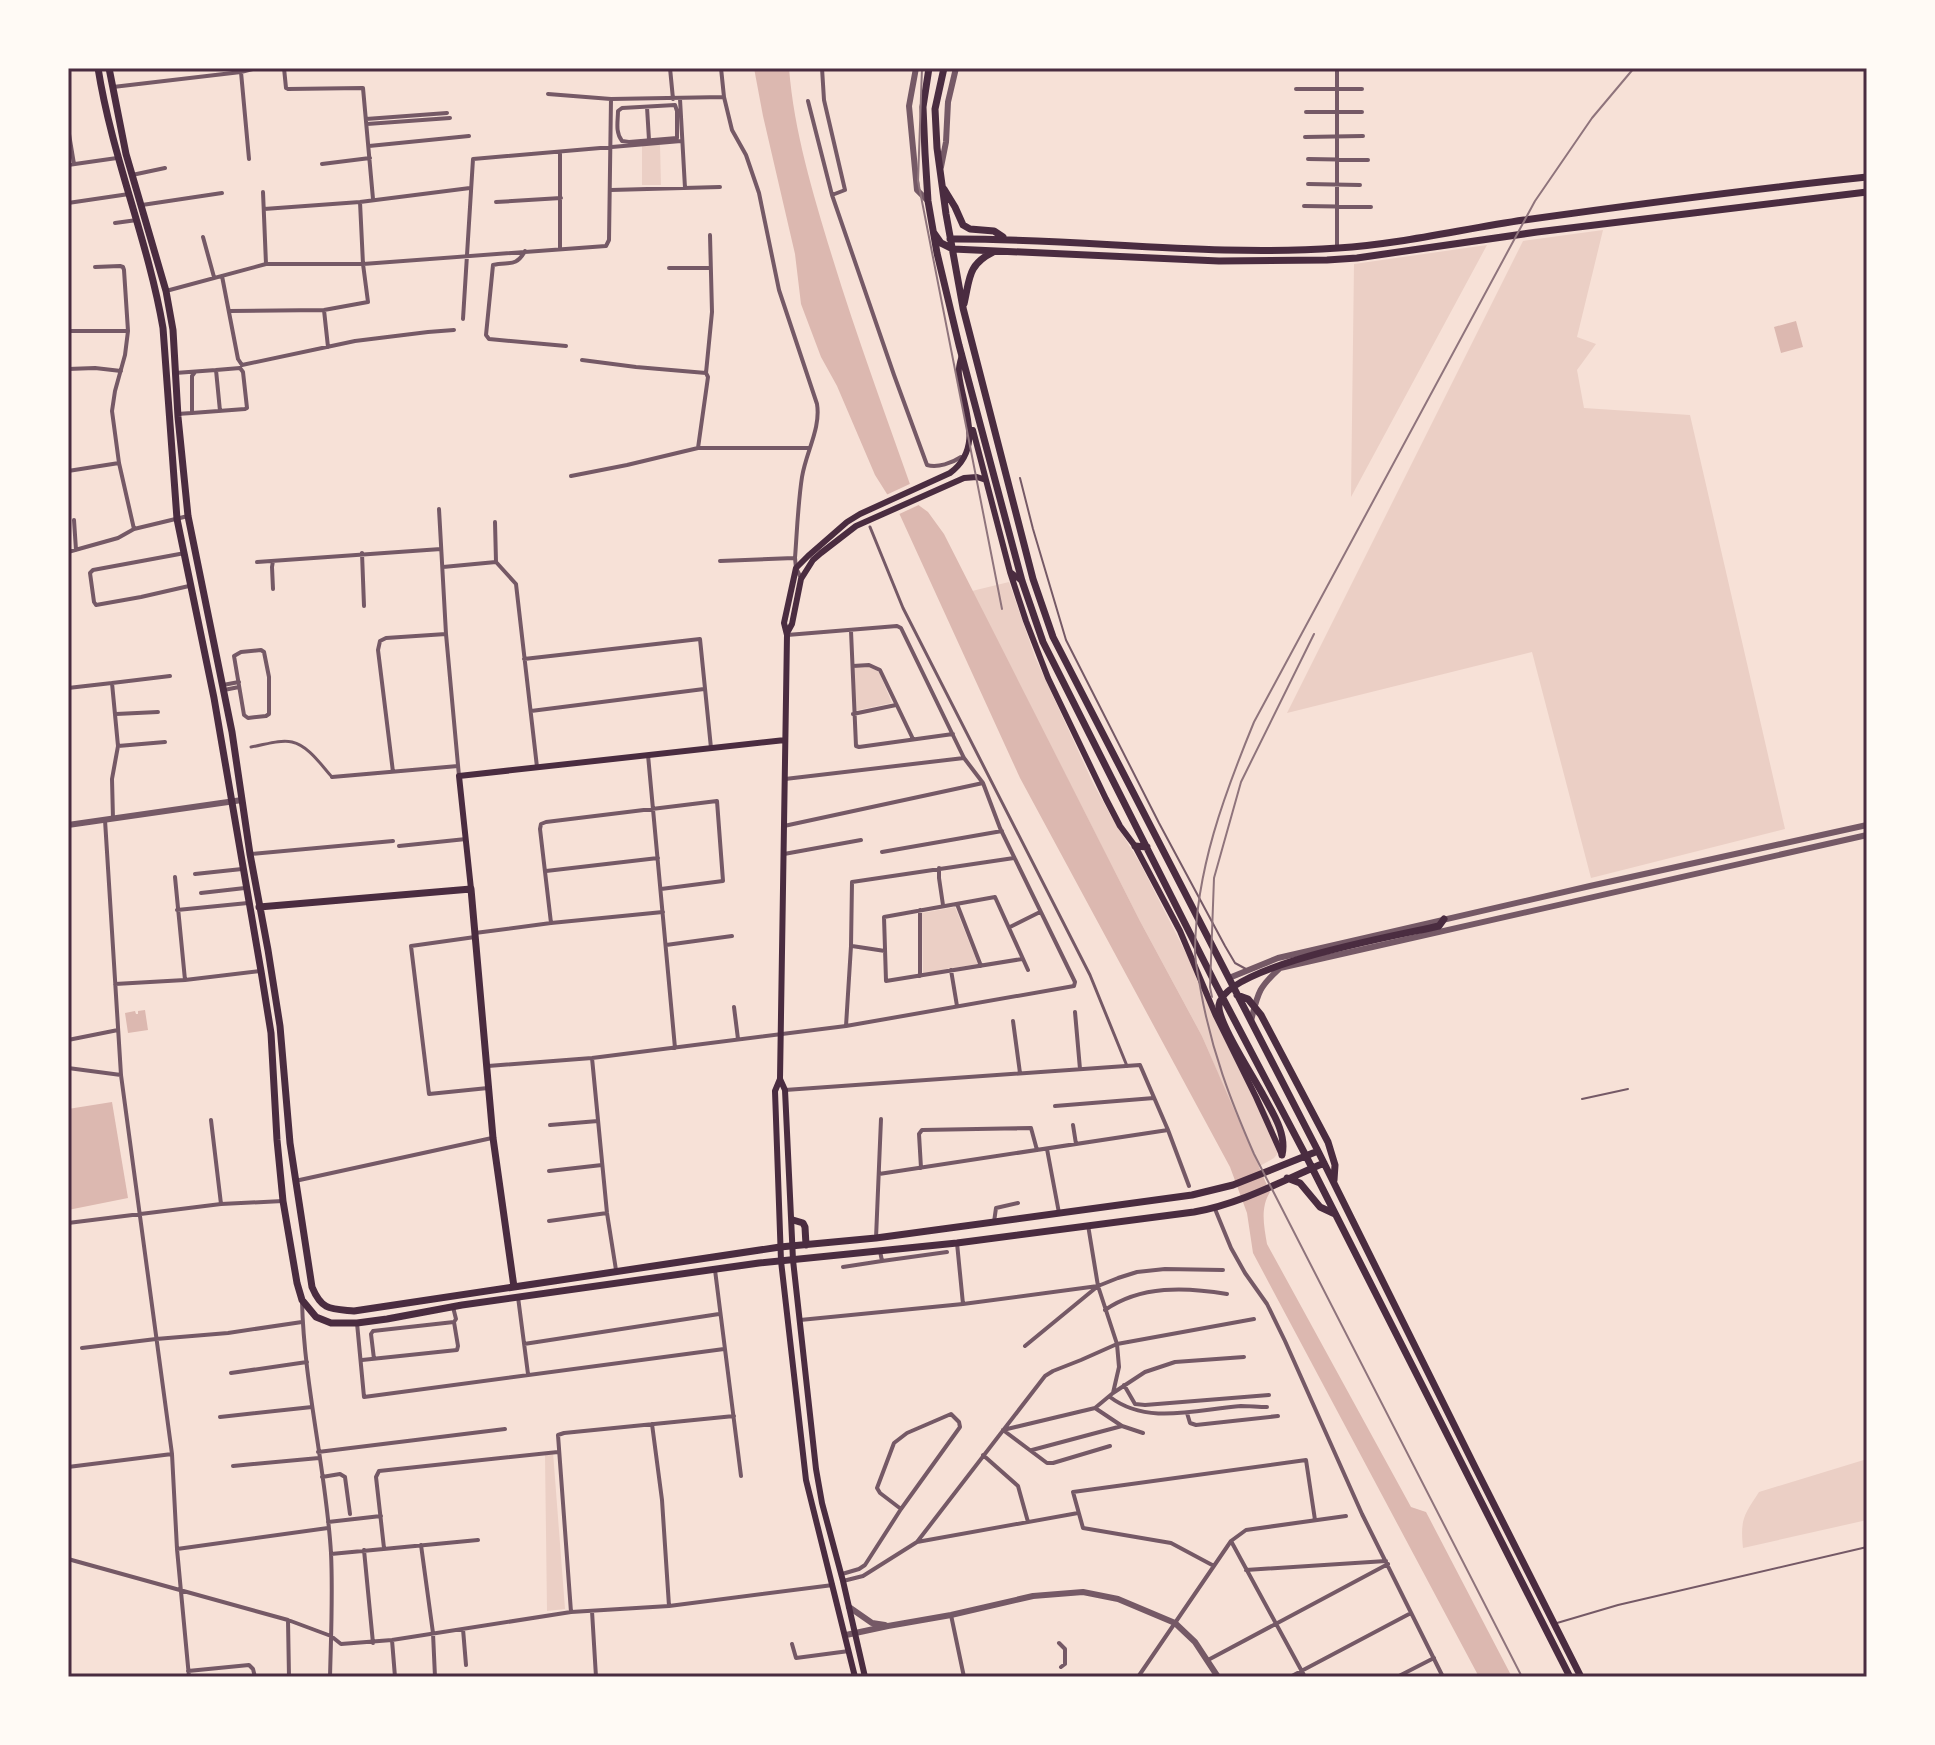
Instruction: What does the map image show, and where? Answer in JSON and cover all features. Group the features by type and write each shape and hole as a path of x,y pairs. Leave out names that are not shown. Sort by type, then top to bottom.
{"main road":[{"path":"98,68 122,156 142,205 166,291 173,330 177,414 188,516 223,688 268,950 280,1026 295,1181 312,1287 318,1301 328,1308 354,1311 780,1247 876,1238 1192,1195 1233,1185 1260,1174 1284,1159 1318,1151"},
{"path":"109,68 129,194 153,277 163,328 177,519 214,698 271,1033 283,1201 297,1283 302,1300 316,1317 331,1323 357,1323 518,1297 781,1261 957,1243 1215,1209 1324,1163"},
{"path":"929,68 923,107 928,201 935,243 1022,581 1043,642 1570,1677"},
{"path":"944,68 935,109 940,175 963,308 1036,588 1053,637 1318,1151 1581,1677"},
{"path":"950,239 1004,238 1200,249 1337,248 1867,177"},
{"path":"942,185 963,225 970,229 994,231 1004,238"},
{"path":"933,232 941,243 953,249 1219,261 1342,259 1867,192"},
{"path":"963,308 971,270 982,258 995,251"},
{"path":"962,355 958,371 1010,572 1048,678 1120,826 1135,846 1180,931 1216,1016 1284,1159"},
{"path":"787,635 801,579 819,550 847,522 860,514 957,467 970,440 969,418"},
{"path":"855,1677 806,1480 780,1247 775,1091 780,1079 781,1033 787,635 784,623 796,568 819,550 853,527 954,481 970,477 986,480"},
{"path":"1010,572 1022,581"},
{"path":"514,1287 493,1138 459,776 785,740"},
{"path":"1126,806 1137,800"},
{"path":"1137,828 1149,823"},
{"path":"1135,846 1147,847"},
{"path":"259,907 471,889"},
{"path":"1284,1159 1285,1140 1220,1015 1220,1001 1227,991 1280,964 1439,926 1444,919"},
{"path":"257,951 268,950"},
{"path":"1227,991 1248,999 1261,1015 1328,1142 1335,1168 1334,1183"},
{"path":"780,1079 785,1090 793,1260 816,1469 865,1677"},
{"path":"1285,1140 1301,1145"},
{"path":"1287,1178 1300,1183 1320,1207 1335,1214"},
{"path":"793,1220 803,1223 806,1245"}],"street":[{"path":"112,87 257,68"},
{"path":"284,68 288,89 363,88 373,199"},
{"path":"670,68 673,99"},
{"path":"721,68 732,130 746,155 759,193 779,290 819,414 802,477 795,558 801,579"},
{"path":"822,68 824,100 845,190 832,195"},
{"path":"916,68 909,106 917,190 928,201"},
{"path":"940,175 948,102 956,68"},
{"path":"1337,68 1337,248"},
{"path":"243,70 249,159"},
{"path":"1296,89 1362,89"},
{"path":"548,94 611,99 724,97"},
{"path":"166,291 266,264 363,264 602,247 608,244 611,99"},
{"path":"680,99 685,188"},
{"path":"808,101 832,195 927,465 934,467 965,455"},
{"path":"611,111 627,107 675,105 677,138 622,141 617,134 618,111"},
{"path":"647,107 649,140"},
{"path":"1306,112 1362,112"},
{"path":"367,122 448,116"},
{"path":"68,128 71,165 122,156"},
{"path":"610,135 617,134"},
{"path":"369,146 469,136"},
{"path":"1305,137 1363,136"},
{"path":"463,319 473,159 681,141"},
{"path":"560,153 560,249"},
{"path":"322,164 370,158"},
{"path":"1308,159 1368,160"},
{"path":"132,175 165,168"},
{"path":"1308,184 1360,185"},
{"path":"610,190 720,187"},
{"path":"264,209 360,202 470,188"},
{"path":"263,192 266,264"},
{"path":"142,205 222,193"},
{"path":"68,203 129,194"},
{"path":"496,202 561,198"},
{"path":"229,311 324,310 369,301 363,264 360,202"},
{"path":"1304,206 1371,207"},
{"path":"115,223 137,220"},
{"path":"698,448 708,377 712,312 710,235"},
{"path":"203,237 214,278"},
{"path":"525,251 516,263 493,265 486,335 489,339 566,346"},
{"path":"95,267 124,268 128,331 112,411 119,463 134,529"},
{"path":"669,268 711,268"},
{"path":"222,276 240,364 244,365 375,338 454,330"},
{"path":"324,310 328,347"},
{"path":"68,331 128,331"},
{"path":"582,360 706,373"},
{"path":"175,373 240,368 248,406 245,409 177,414"},
{"path":"68,369 121,371"},
{"path":"216,370 220,411"},
{"path":"192,413 192,376 195,372"},
{"path":"571,476 698,448 809,448"},
{"path":"68,471 119,463"},
{"path":"439,509 459,776"},
{"path":"68,552 118,538 134,529 188,516"},
{"path":"74,520 76,550"},
{"path":"495,522 496,562 516,584 537,767"},
{"path":"870,527 903,608 1090,975 1127,1066"},
{"path":"257,562 441,549"},
{"path":"185,553 93,570 90,573 94,602 100,605 192,585"},
{"path":"362,553 364,606"},
{"path":"720,561 795,558"},
{"path":"273,561 273,589"},
{"path":"443,567 496,562"},
{"path":"488,1066 592,1058 846,1026 1074,986 1075,982 1014,858 983,783 964,758 901,628 787,635"},
{"path":"851,631 856,746 953,734"},
{"path":"393,772 378,650 380,641 446,634"},
{"path":"524,659 700,639 711,748"},
{"path":"241,652 264,652 269,677 269,714 245,718 239,684 234,656 241,652"},
{"path":"853,666 869,665 880,670 913,739"},
{"path":"68,687 170,676"},
{"path":"112,683 118,746 109,820 121,1075 172,1454 189,1674 197,1670 249,1665 255,1677"},
{"path":"223,688 239,684"},
{"path":"531,711 704,689"},
{"path":"853,714 896,705"},
{"path":"116,714 158,712"},
{"path":"118,746 165,742"},
{"path":"251,747 291,742 311,754 332,777 458,766"},
{"path":"648,755 675,1048"},
{"path":"785,779 964,758"},
{"path":"784,826 983,783"},
{"path":"68,825 242,800"},
{"path":"551,923 541,824 717,801 723,881 661,889"},
{"path":"1229,978 1278,958 1867,825"},
{"path":"882,852 1002,831"},
{"path":"1251,1022 1258,993 1264,982 1280,968 1867,835"},
{"path":"399,846 466,839"},
{"path":"784,854 861,840"},
{"path":"250,854 393,841"},
{"path":"546,871 658,858"},
{"path":"846,1026 852,882 1014,858"},
{"path":"939,868 943,906"},
{"path":"195,874 242,869"},
{"path":"175,877 185,980"},
{"path":"201,893 245,888"},
{"path":"1022,959 886,981 884,917 995,897 1028,970"},
{"path":"177,910 248,903"},
{"path":"957,903 981,966"},
{"path":"920,910 920,976"},
{"path":"490,1088 429,1094 411,946 551,923 663,912"},
{"path":"1010,928 1040,912"},
{"path":"666,945 732,936"},
{"path":"851,946 885,951"},
{"path":"1247,969 1258,993"},
{"path":"951,970 957,1006"},
{"path":"115,984 261,971"},
{"path":"734,1007 738,1039"},
{"path":"1075,1012 1080,1069"},
{"path":"1013,1021 1020,1073"},
{"path":"68,1040 118,1030"},
{"path":"592,1058 616,1272"},
{"path":"785,1090 1140,1065 1189,1186"},
{"path":"68,1068 121,1075"},
{"path":"1055,1106 1154,1098"},
{"path":"876,1238 881,1119"},
{"path":"211,1120 221,1204"},
{"path":"550,1125 598,1121"},
{"path":"1073,1125 1076,1144"},
{"path":"921,1168 919,1134 922,1130 1031,1128 1037,1150"},
{"path":"879,1174 1168,1130"},
{"path":"295,1181 493,1138"},
{"path":"1047,1149 1059,1213"},
{"path":"549,1171 602,1165"},
{"path":"68,1223 221,1204 283,1201"},
{"path":"994,1222 996,1208 1018,1203"},
{"path":"1215,1209 1231,1248 1267,1304 1362,1514 1443,1677"},
{"path":"549,1221 607,1213"},
{"path":"1088,1225 1098,1286 1117,1344 1119,1367 1112,1395"},
{"path":"957,1243 963,1304"},
{"path":"880,1251 882,1261"},
{"path":"843,1267 947,1252"},
{"path":"715,1270 741,1476"},
{"path":"800,1320 963,1304 1098,1286 1146,1271 1223,1270"},
{"path":"1025,1346 1098,1286"},
{"path":"1105,1310 1119,1300 1153,1291 1195,1290 1227,1294"},
{"path":"518,1297 529,1375"},
{"path":"302,1300 302,1322 331,1554 330,1677"},
{"path":"362,1360 457,1350 453,1307"},
{"path":"524,1344 720,1314"},
{"path":"842,1578 863,1576 917,1542 1045,1376 1117,1344 1254,1319"},
{"path":"82,1348 302,1322"},
{"path":"374,1359 371,1334 374,1330 454,1322"},
{"path":"357,1323 364,1397 724,1349"},
{"path":"1003,1430 1095,1408 1145,1372 1175,1362 1244,1357"},
{"path":"231,1373 307,1362"},
{"path":"1124,1385 1135,1404 1145,1405 1269,1395"},
{"path":"1112,1395 1120,1405 1151,1413 1267,1407"},
{"path":"220,1417 312,1407"},
{"path":"1095,1408 1122,1426 1143,1433"},
{"path":"1187,1413 1190,1423 1196,1425 1278,1416"},
{"path":"842,1578 865,1565 960,1427 951,1414 907,1433 894,1443 877,1488 901,1509"},
{"path":"571,1612 558,1435 734,1416"},
{"path":"652,1424 662,1500 669,1606"},
{"path":"1031,1450 1122,1426"},
{"path":"233,1466 505,1429"},
{"path":"1003,1430 1047,1463 1110,1446"},
{"path":"384,1548 377,1472 558,1452"},
{"path":"68,1467 172,1454"},
{"path":"983,1455 1018,1486 1028,1522"},
{"path":"1214,1566 1171,1543 1083,1528 1073,1492 1306,1460 1315,1520"},
{"path":"322,1477 340,1474 345,1477 350,1514"},
{"path":"917,1542 1078,1513"},
{"path":"177,1549 381,1516"},
{"path":"1138,1677 1231,1541 1246,1530 1346,1516"},
{"path":"331,1554 478,1540"},
{"path":"1231,1541 1305,1677"},
{"path":"421,1545 433,1633 435,1677"},
{"path":"364,1550 373,1643"},
{"path":"68,1559 288,1620 331,1636 341,1644 373,1643 571,1612 669,1606 833,1585"},
{"path":"1246,1570 1387,1563"},
{"path":"1208,1660 1387,1563"},
{"path":"855,1571 856,1579"},
{"path":"846,1635 1033,1596 1083,1592 1118,1599 1175,1623 1195,1642 1218,1677"},
{"path":"849,1607 872,1623 888,1626"},
{"path":"592,1611 596,1677"},
{"path":"1290,1677 1411,1613"},
{"path":"951,1615 964,1677"},
{"path":"288,1620 289,1677"},
{"path":"463,1629 466,1665"},
{"path":"392,1640 395,1677"},
{"path":"1059,1643 1065,1649 1065,1664 1061,1667"},
{"path":"792,1644 795,1657 800,1659 849,1651"},
{"path":"1397,1677 1434,1658"},
{"path":"197,1670 198,1677"}],"lane":[{"path":"1020,478 1066,640 1225,946 1235,963 1247,969"},
{"path":"1582,1099 1628,1089"},
{"path":"1554,1623 1867,1547"}],"shaded area":[{"path":"754,68 789,68 800,139 818,208 851,316 917,504 928,512 944,534 1140,921 1202,1036 1270,1192 1264,1211 1267,1244 1411,1507 1426,1512 1512,1677 1479,1677 1253,1253 1247,1213 1230,1167 1020,778 899,513 875,475 837,386 821,357 801,304 795,254"},
{"path":"642,145 660,145 661,185 642,185"},
{"path":"1603,230 1577,337 1596,344 1577,370 1584,408 1690,415 1785,829 1591,878 1532,652 1287,713 1523,241"},
{"path":"1487,245 1351,497 1354,264"},
{"path":"1796,321 1803,347 1781,353 1774,327"},
{"path":"1009,582 1035,657 1093,783 1140,863 1274,1126 1278,1153 1258,1167 1202,1036 972,591"},
{"path":"869,666 879,672 892,703 854,711 854,667"},
{"path":"955,907 978,964 923,973 922,913"},
{"path":"145,1010 148,1030 128,1033 125,1013 135,1011 138,1014 138,1011"},
{"path":"112,1102 128,1198 68,1210 68,1109"},
{"path":"553,1452 565,1609 547,1611 545,1454"},
{"path":"1867,1459 1867,1520 1743,1548 1744,1518 1759,1492"}],"pier":[{"path":"914,482 923,503 895,516 884,496"}],"railway":[{"path":"922,68 918,181 1002,609"},
{"path":"1522,1677 1254,1154 1211,1035 1196,961 1197,920 1200,891 1214,833 1254,722 1535,201 1592,118 1634,68"},
{"path":"1212,997 1214,878 1241,782 1314,634"}]}
